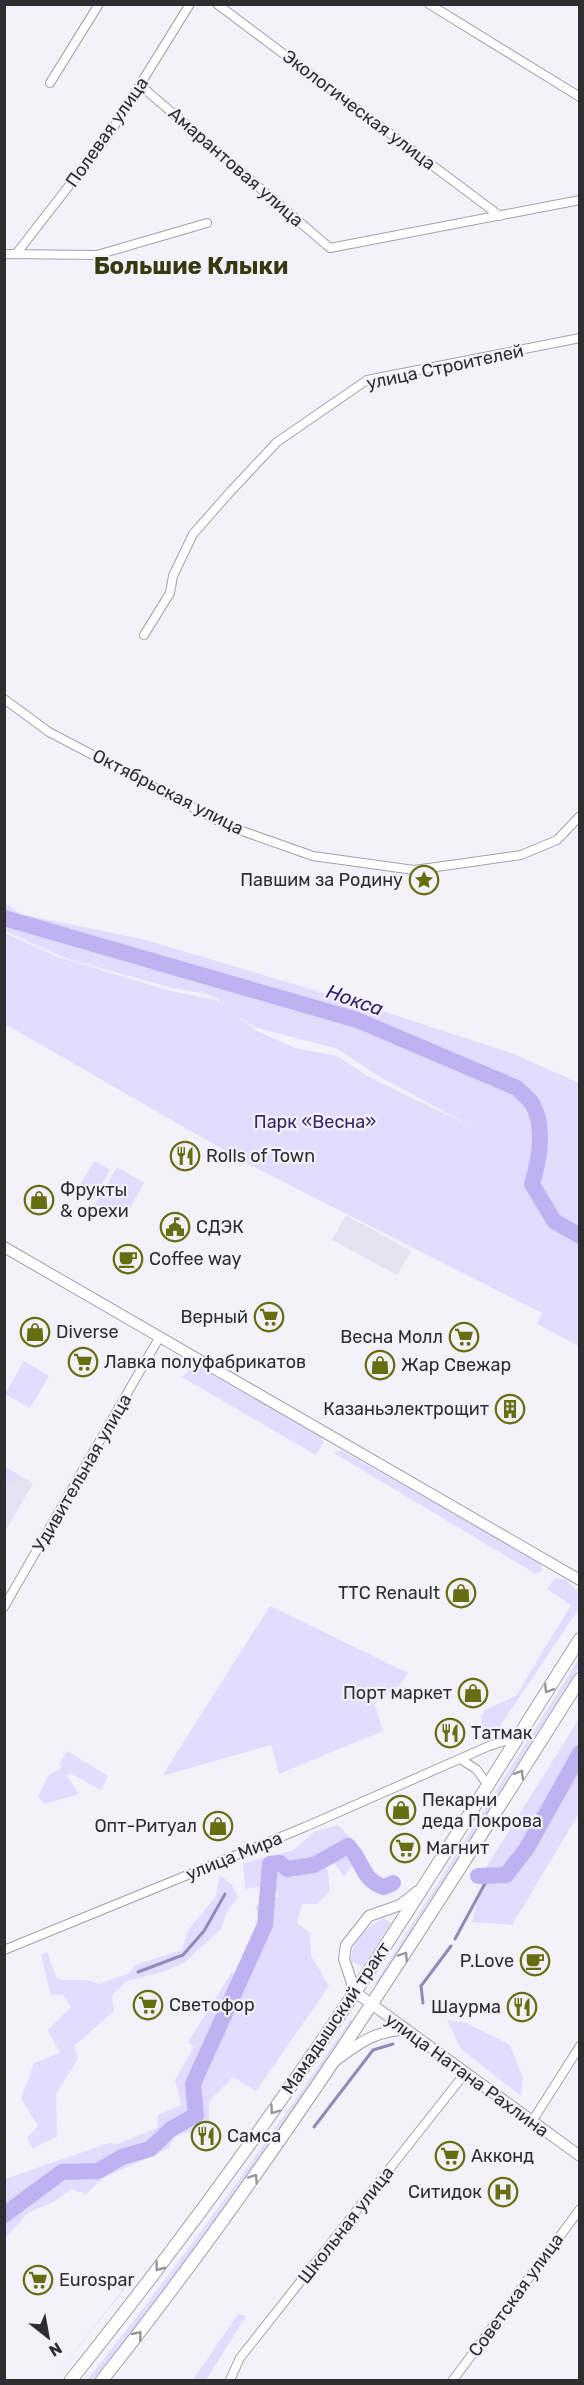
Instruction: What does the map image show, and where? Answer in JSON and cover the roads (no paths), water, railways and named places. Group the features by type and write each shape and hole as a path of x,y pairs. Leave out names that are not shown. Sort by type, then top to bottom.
{"main road":[{"name":"Мамадышский тракт","path":"71,2380 243,2155 355,1992 579,1639"},
{"name":"Мамадышский тракт","path":"102,2380 165,2301 242,2197 372,2005 579,1679"}],"street":[{"path":"50,83 99,4"},
{"name":"Полевая улица","path":"16,254 75,179 141,86 190,4"},
{"name":"Экологическая улица","path":"218,4 500,216"},
{"path":"429,4 579,97"},
{"name":"Амарантовая улица","path":"141,86 330,248 500,216"},
{"path":"500,216 579,200"},
{"path":"4,254 97,255 207,223"},
{"name":"улица Строителей","path":"144,635 170,593 173,576 193,534 277,442 367,380 579,338"},
{"name":"Октябрьская улица","path":"4,699 49,732 228,826 313,856 414,870 465,864 521,855 557,840 579,816"},
{"path":"4,1247 579,1580"},
{"name":"Удивительная улица","path":"4,1607 159,1338"},
{"name":"улица Мира","path":"4,1950 462,1760 489,1746 517,1737"},
{"path":"462,1760 476,1769 488,1785"},
{"path":"355,1992 345,1959 346,1944 369,1916 400,1905 423,1887"},
{"name":"улица Натана Рахлина","path":"355,1992 579,2156"},
{"path":"332,2064 373,2036 392,2030 407,2030"},
{"path":"531,2123 579,2046"},
{"name":"Школьная улица","path":"230,2380 240,2358 466,2072"},
{"name":"Советская улица","path":"453,2380 579,2209"}],"waterway":[{"name":"Нокса","path":"4,918 357,1020 517,1088 533,1105 539,1124 539,1155 532,1184 554,1221 580,1236"},
{"path":"478,1876 506,1875 527,1848 580,1753"},
{"path":"4,2215 62,2172 98,2171 122,2157 150,2149 171,2129 196,2115 193,2084 265,1925 270,1864 280,1863 287,1869 314,1865 348,1846 371,1880 384,1887 393,1883"},
{"path":"455,1939 489,1876"},
{"path":"138,1972 183,1955 204,1931 225,1894"},
{"path":"423,2003 421,1986 451,1946"},
{"path":"314,2127 373,2050 393,2044"}],"place":[{"name":"Павшим за Родину","path":"424,880"},
{"name":"Rolls of Town","path":"185,1156"},
{"name":"Фрукты & орехи","path":"39,1200"},
{"name":"СДЭК","path":"175,1227"},
{"name":"Coffee way","path":"128,1259"},
{"name":"Верный","path":"269,1317"},
{"name":"Diverse","path":"35,1332"},
{"name":"Весна Молл","path":"464,1337"},
{"name":"Лавка полуфабрикатов","path":"83,1362"},
{"name":"Жар Свежар","path":"380,1365"},
{"name":"Казаньэлектрощит","path":"510,1409"},
{"name":"ТТС Renault","path":"461,1593"},
{"name":"Порт маркет","path":"473,1693"},
{"name":"Татмак","path":"450,1733"},
{"name":"Пекарни деда Покрова","path":"401,1810"},
{"name":"Опт-Ритуал","path":"218,1826"},
{"name":"Магнит","path":"405,1848"},
{"name":"P.Love","path":"535,1961"},
{"name":"Светофор","path":"148,2005"},
{"name":"Шаурма","path":"522,2007"},
{"name":"Самса","path":"206,2136"},
{"name":"Акконд","path":"450,2156"},
{"name":"Ситидок","path":"503,2192"},
{"name":"Eurospar","path":"38,2280"}],"district":[{"name":"Большие Клыки","path":"191,266"}],"park label":[{"name":"Парк «Весна»","path":"315,1122"}]}
